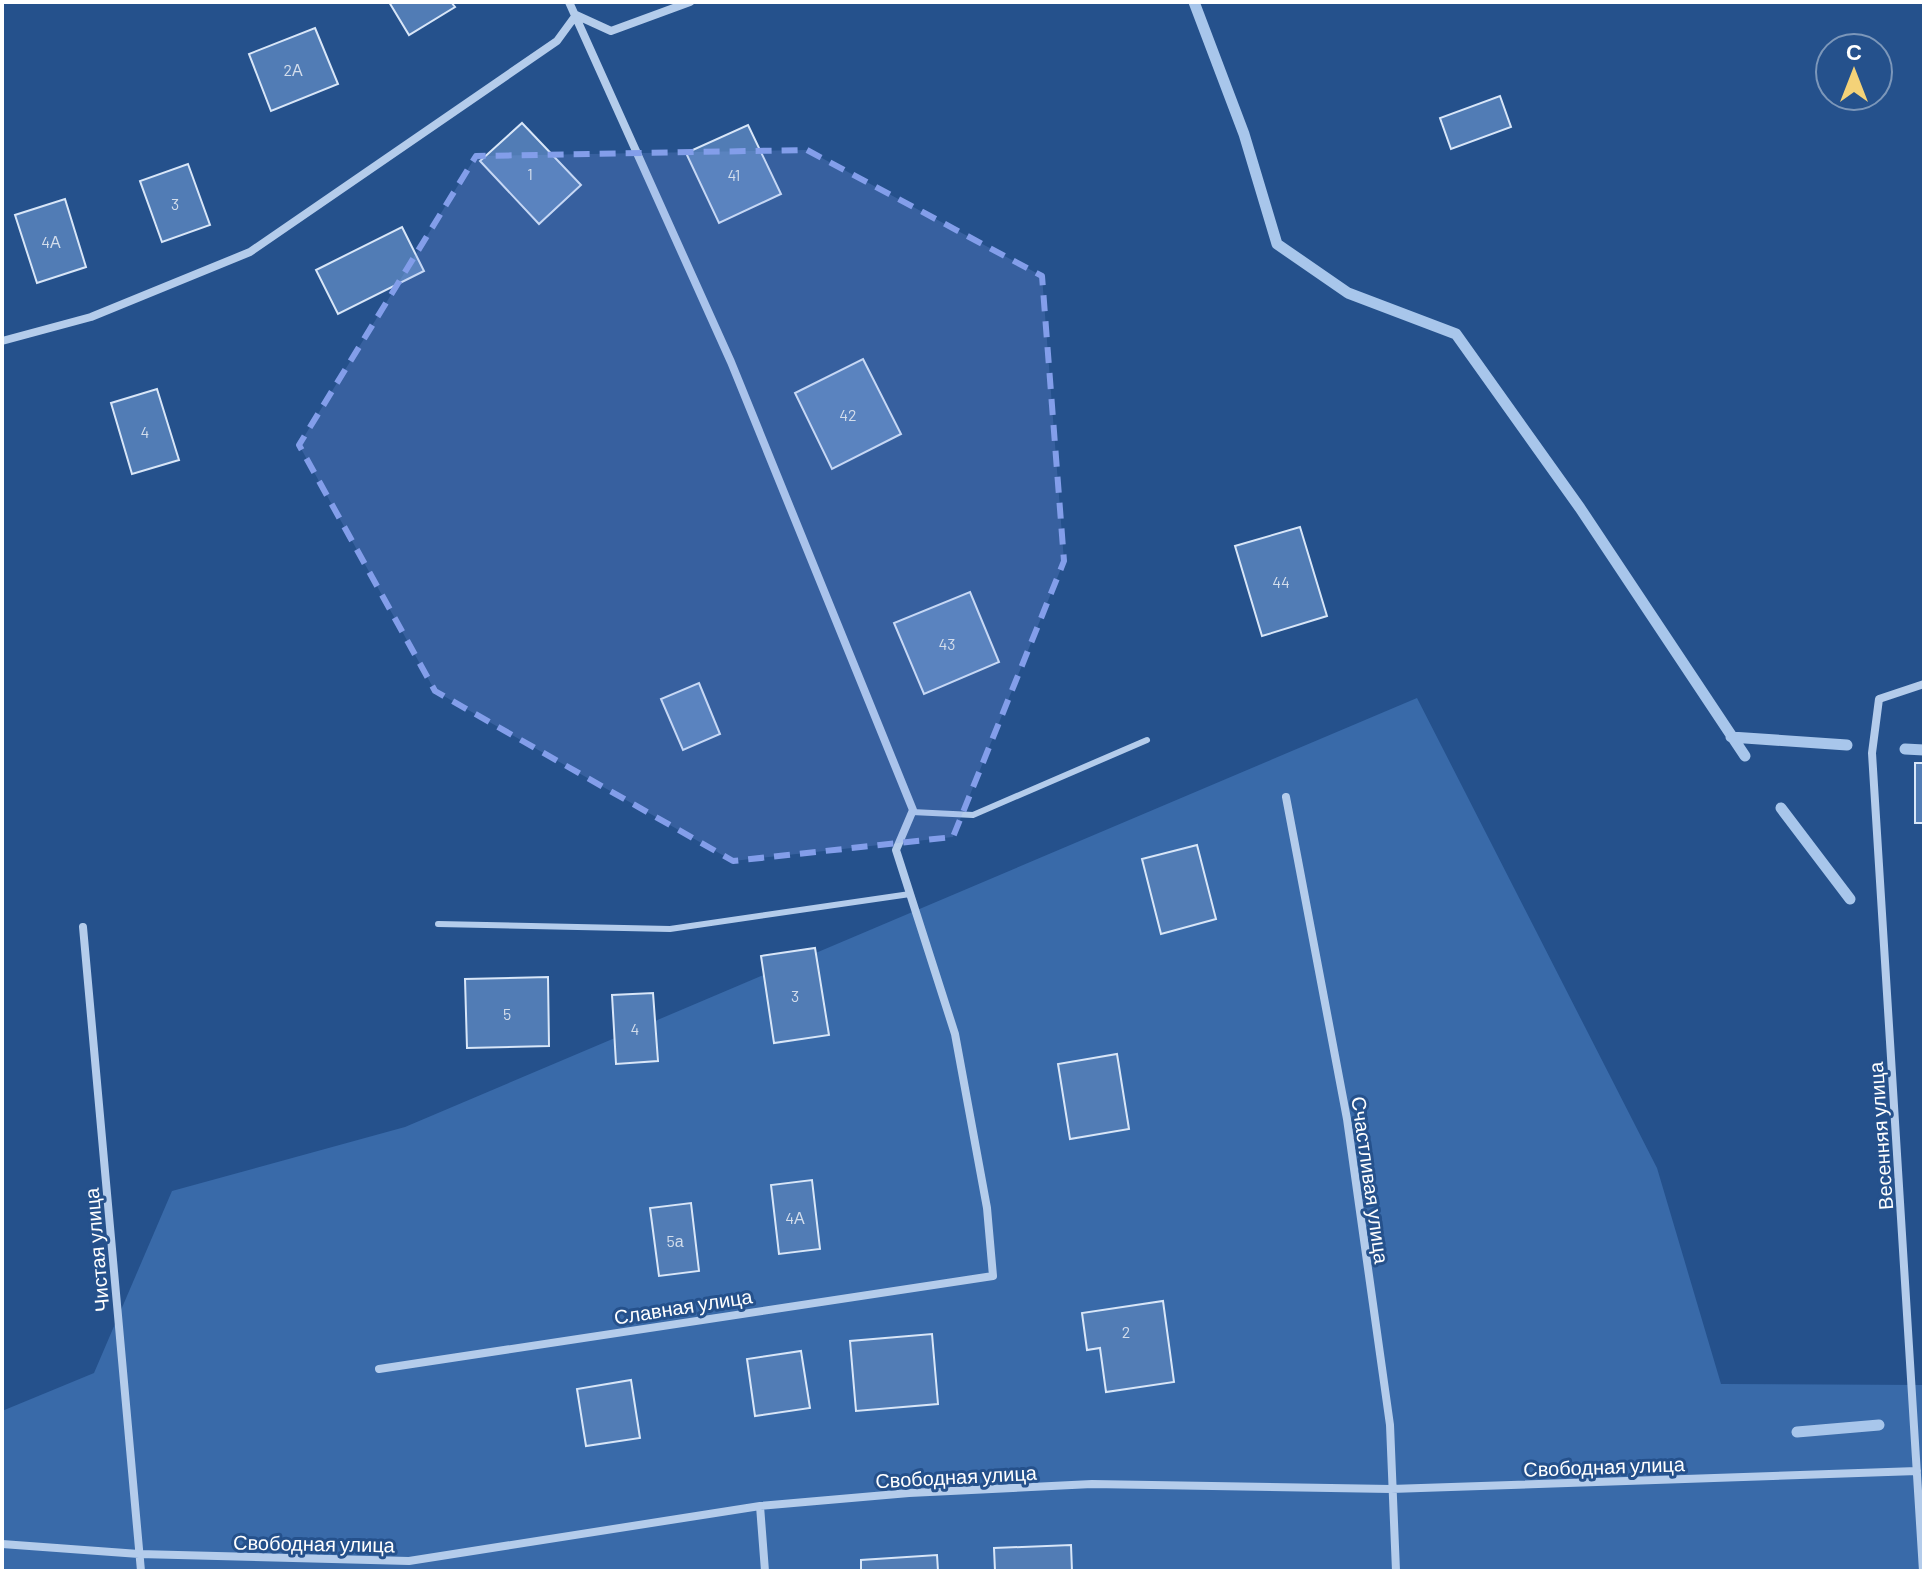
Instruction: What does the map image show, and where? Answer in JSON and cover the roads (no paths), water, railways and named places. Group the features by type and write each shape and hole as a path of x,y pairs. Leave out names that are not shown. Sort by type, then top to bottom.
{"street":[{"path":"569,2 731,362 913,810"},
{"path":"576,15 611,31 690,2"},
{"path":"2,341 91,317 250,252 557,41 576,15"},
{"name":"Весенняя улица","path":"1923,1571 1872,753 1879,699 1924,684"},
{"name":"Счастливая улица","path":"1286,797 1347,1119 1390,1425 1396,1571"},
{"name":"Славная улица","path":"379,1369 993,1276 987,1208 955,1034 910,895"},
{"name":"Чистая улица","path":"83,927 141,1571"},
{"name":"Свободная улица","path":"2,1544 139,1554 409,1561 760,1506 909,1493 1092,1484 1391,1489 1917,1471"},
{"path":"760,1506 765,1571"}],"lane":[{"path":"438,924 670,929 910,895 896,850 913,810 973,815 1147,740"}],"waterway":[{"path":"1194,2 1244,134 1277,244 1348,293 1456,334 1580,508 1745,756"},
{"path":"1731,737 1847,745"},
{"path":"1905,749 1924,750"},
{"path":"1781,808 1850,899"},
{"path":"1797,1432 1879,1425"}]}
